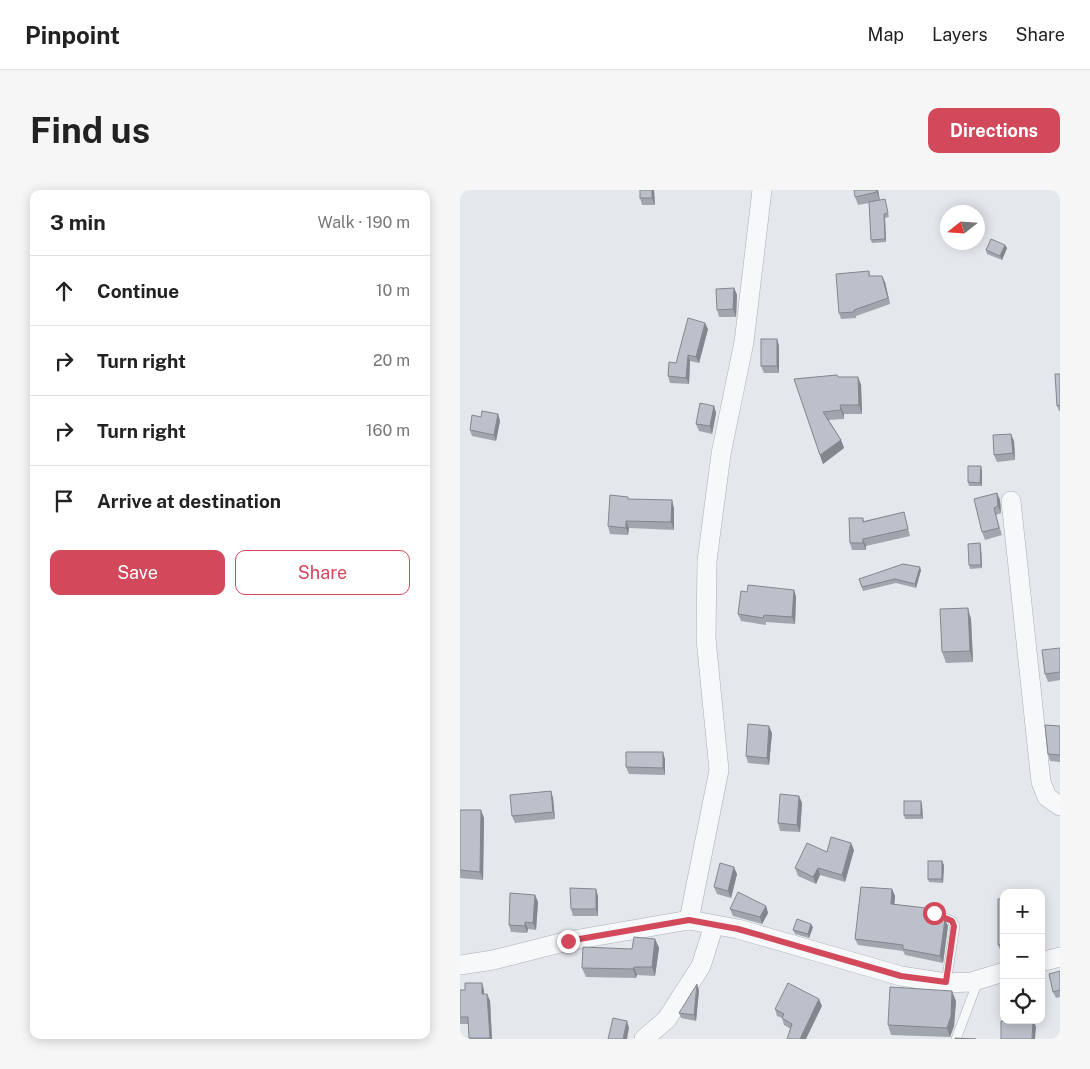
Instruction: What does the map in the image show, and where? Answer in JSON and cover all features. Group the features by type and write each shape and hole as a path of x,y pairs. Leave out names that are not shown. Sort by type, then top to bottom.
{"street":[{"path":"689,920 719,770 706,639 707,561 721,454 744,342 762,190"},
{"path":"1011,501 1041,782 1047,797 1056,806 1060,806"},
{"path":"460,966 493,960 568,941 689,920 738,929 901,976 946,982 978,981 1000,973"},
{"path":"644,1039 667,1019 701,966 714,925"},
{"path":"1045,961 1060,957"}],"lane":[{"path":"934,913 952,921 954,926 946,982"},
{"path":"956,1039 978,981"}],"building":[{"path":"640,190 652,190 652,198 640,198"},
{"path":"854,190 876,190 877,192 855,197"},
{"path":"885,199 888,213 884,214 885,239 871,240 869,202"},
{"path":"991,239 1005,245 1000,256 986,250"},
{"path":"869,271 869,276 882,276 888,298 854,310 854,312 839,313 836,274"},
{"path":"734,288 733,309 717,310 716,289"},
{"path":"688,318 705,323 696,357 688,355 686,378 668,376 669,362 676,363"},
{"path":"761,339 777,339 777,366 761,366"},
{"path":"1055,374 1060,374 1060,405 1057,406"},
{"path":"837,375 838,377 858,377 859,405 840,405 841,410 823,412 841,440 820,455 794,379"},
{"path":"700,403 714,406 710,426 696,424"},
{"path":"482,411 498,414 494,435 470,430 472,415 481,417"},
{"path":"1011,434 1013,453 994,455 993,435"},
{"path":"968,466 981,466 980,483 968,482"},
{"path":"997,493 998,506 994,508 999,528 982,532 974,499"},
{"path":"610,495 628,497 628,499 672,500 671,522 626,521 626,528 608,526"},
{"path":"904,512 908,529 863,539 863,543 850,543 849,518 863,518 863,522"},
{"path":"980,543 981,565 969,565 968,544"},
{"path":"903,564 920,567 915,584 895,579 862,587 859,579"},
{"path":"748,585 794,590 792,617 764,615 763,618 738,614 741,591 747,592"},
{"path":"968,608 970,651 942,652 940,609"},
{"path":"1060,648 1060,672 1045,674 1042,650"},
{"path":"748,724 769,726 767,758 746,756"},
{"path":"1045,725 1060,726 1060,755 1048,754"},
{"path":"626,752 663,752 663,768 626,767"},
{"path":"551,791 553,812 512,816 510,795"},
{"path":"780,794 799,796 797,825 778,823"},
{"path":"904,801 921,801 921,815 904,815"},
{"path":"460,810 481,810 480,872 460,870"},
{"path":"831,837 851,843 842,875 818,868 813,877 795,868 807,843 827,852"},
{"path":"928,861 942,861 942,879 928,879"},
{"path":"720,863 734,867 728,891 714,887"},
{"path":"861,887 892,889 891,904 926,908 927,916 945,919 940,956 903,949 903,945 855,939"},
{"path":"570,888 596,889 596,909 571,909"},
{"path":"738,892 766,906 760,917 730,909"},
{"path":"510,893 535,895 533,923 525,922 525,926 509,925"},
{"path":"998,899 1000,899 1000,945 998,945"},
{"path":"797,919 811,924 808,934 793,930"},
{"path":"634,937 655,939 652,967 634,967 633,969 582,968 583,947 632,949"},
{"path":"1060,971 1060,990 1053,992 1049,974"},
{"path":"465,983 482,983 482,994 487,994 490,1038 469,1038 468,1017 460,1017 460,990 465,990"},
{"path":"788,983 819,999 800,1039 787,1039 792,1024 782,1018 784,1014 775,1009"},
{"path":"697,984 694,1015 679,1013"},
{"path":"890,987 952,991 951,1016 947,1028 888,1025"},
{"path":"613,1018 627,1021 623,1039 608,1039"},
{"path":"1001,1024 1033,1024 1032,1039 1001,1039"}],"route":[{"path":"568,941 689,920 738,929 901,976 946,982 954,926 952,921 934,913"}]}
